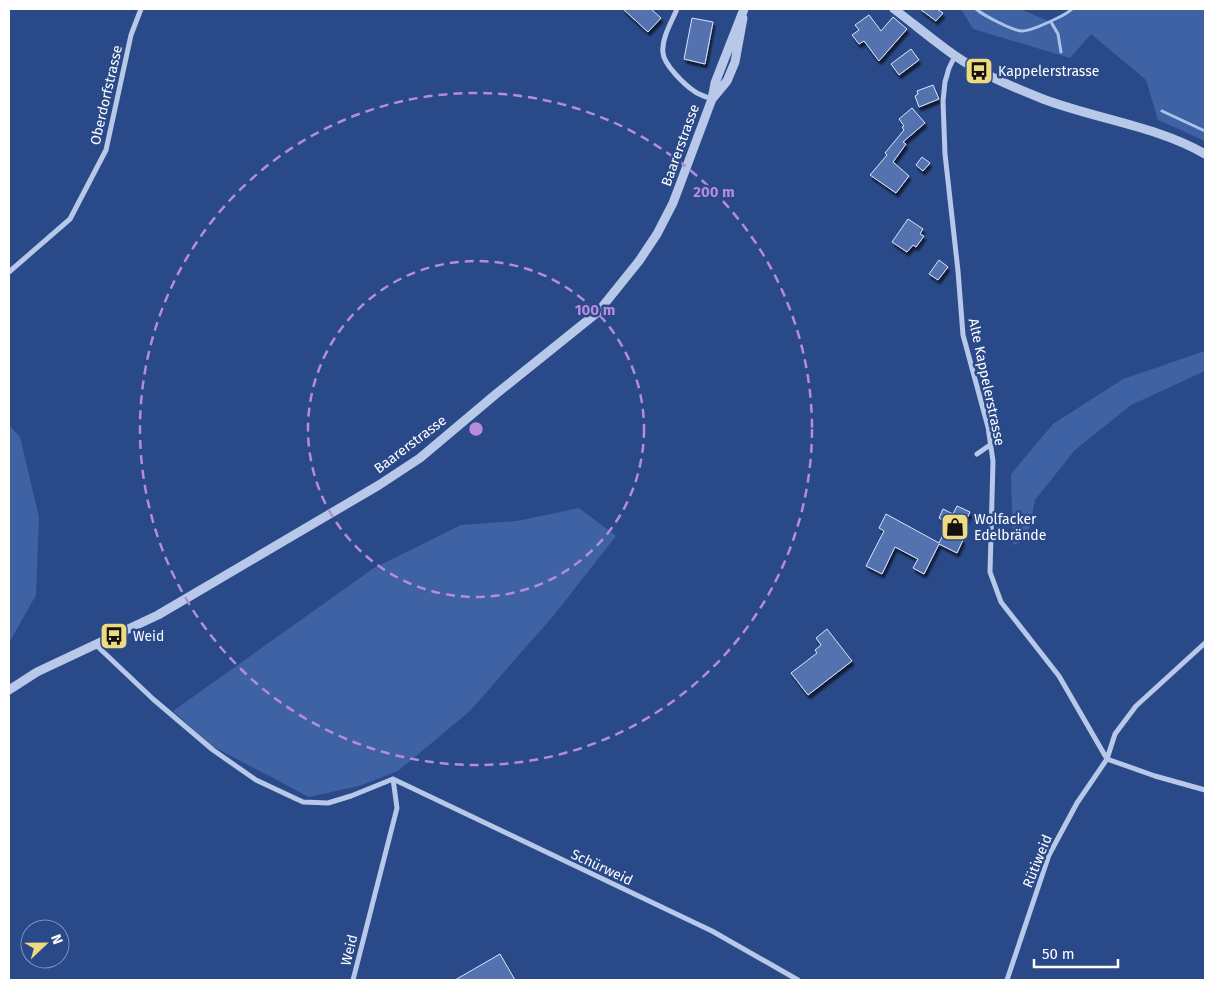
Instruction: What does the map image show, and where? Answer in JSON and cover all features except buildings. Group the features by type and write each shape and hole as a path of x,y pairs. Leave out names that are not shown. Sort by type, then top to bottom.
{"street":[{"name":"Oberdorfstrasse","path":"9,272 70,219 106,150 131,35 141,9"},
{"path":"677,9 664,41 662,54 668,65 683,82 695,92 712,99"},
{"name":"Baarerstrasse","path":"9,690 37,672 158,615 337,511 412,464 598,312 639,261 657,234 673,204 712,99 727,81 737,56 745,9"},
{"path":"894,9 955,56 979,71 1044,99 1154,133 1193,147 1205,154"},
{"name":"Alte Kappelerstrasse","path":"955,56 945,82 943,101 945,154 963,335 988,427 992,461 990,572 1001,602 1059,676 1107,759"},
{"path":"977,454 990,445"},
{"name":"Rütiweid","path":"1007,980 1049,855 1077,804 1107,759 1115,734 1136,706 1205,643"},
{"path":"96,645 213,750 256,780 303,802 328,803 393,779"},
{"path":"1107,759 1205,790"},
{"name":"Weid","path":"353,980 397,808 393,779"},
{"name":"Schürweid","path":"393,779 712,931 798,980"}],"shaded area":[{"path":"961,9 1020,9 1053,23 1074,9 1205,9 1205,141 1158,120 1146,80 1091,34 1070,58 973,29"},
{"path":"1205,351 1205,371 1131,405 1075,450 1035,500 1027,540 1013,545 1011,474 1053,424 1123,379"},
{"path":"9,425 20,437 39,517 36,595 9,643"},
{"path":"579,508 616,536 554,615 470,711 398,771 359,786 309,797 212,746 173,711 374,568 461,525 517,521"}],"waterway":[{"path":"976,9 998,22 1022,31 1048,22 1072,9"},
{"path":"1051,22 1058,34 1061,52"},
{"path":"1162,111 1205,131"}],"place":[{"name":"Kappelerstrasse","path":"979,71"},
{"name":"Wolfacker Edelbrände","path":"955,527"},
{"name":"Weid","path":"114,636"}]}
